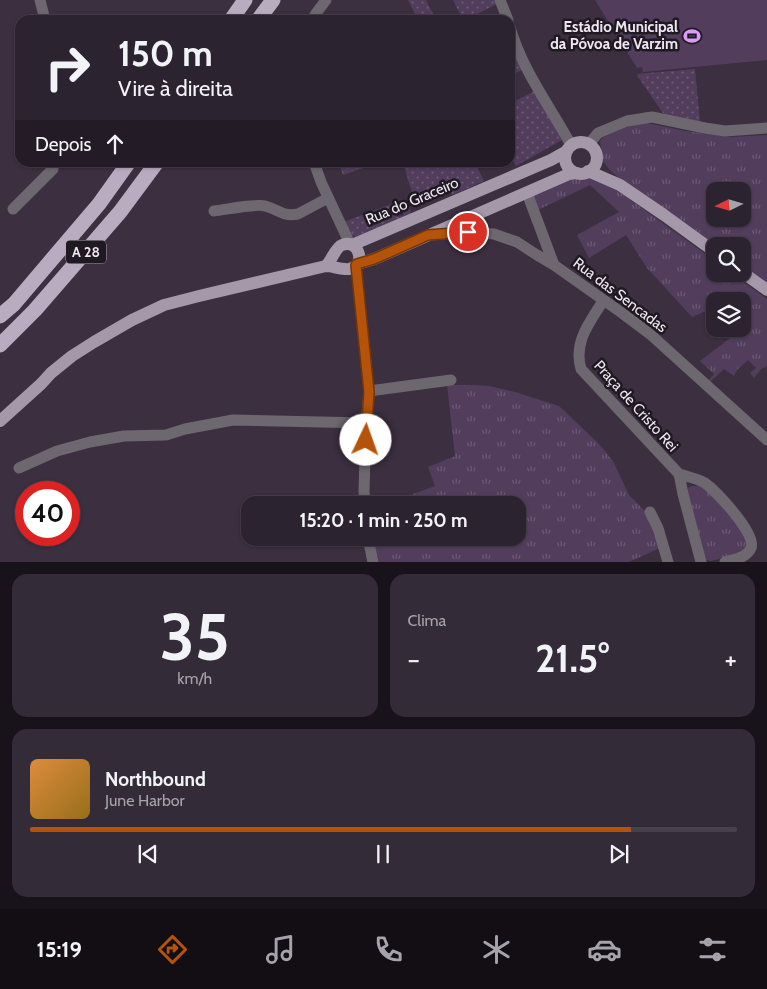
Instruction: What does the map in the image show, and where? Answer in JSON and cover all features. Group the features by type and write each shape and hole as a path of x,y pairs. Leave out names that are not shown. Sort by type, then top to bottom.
{"highway":[{"path":"234,15 245,0"},
{"path":"262,15 272,0"},
{"name":"A 28","path":"0,316 14,304 99,204 125,167"},
{"name":"A 28","path":"0,346 35,310 120,212 153,167"}],"main road":[{"path":"620,186 589,144 580,142 569,148 566,155 567,164 573,171 583,172 620,186 706,245"},
{"name":"Rua do Graceiro","path":"350,242 386,230 551,160 569,148"},
{"path":"0,421 72,356 132,320 164,305 326,266 352,268 570,174 583,172 595,165 597,157"},
{"path":"386,230 395,232 399,237 396,250"},
{"path":"326,266 337,249 350,242 359,253 359,261 352,268"},
{"path":"334,255 335,263 352,268"},
{"path":"751,278 767,290"}],"street":[{"path":"40,0 44,15"},
{"path":"315,15 326,0"},
{"path":"500,0 506,15"},
{"path":"515,45 569,148"},
{"path":"589,144 598,133 627,121 652,117 725,131 767,128"},
{"path":"13,209 52,169 52,167"},
{"path":"316,167 328,198 350,242"},
{"path":"527,193 554,266"},
{"path":"214,211 262,205 284,214 293,215 328,198"},
{"name":"Rua das Sencadas","path":"428,235 468,232 494,234 517,242 650,334 767,440"},
{"path":"352,268 369,392 366,423 364,496"},
{"name":"Praça de Cristo Rei","path":"604,301 583,335 579,358 582,369 679,474 699,480 705,484 736,515 752,540 752,547 746,555 725,562"},
{"path":"369,392 451,380"},
{"path":"20,468 57,451 90,442 124,436 166,435 185,429 233,420 366,423"},
{"name":"Praça de Cristo Rei","path":"679,474 682,494 701,562"},
{"path":"650,512 658,528 668,562"},
{"path":"370,546 373,562"}],"green space":[{"path":"408,0 426,0 434,15 416,15"},
{"path":"453,0 495,0 497,4 475,15 460,15"},
{"name":"Estádio Municipal da Póvoa de Varzim","path":"595,0 767,0 767,60 643,72 642,67 637,68"},
{"path":"515,54 522,70 515,74"},
{"path":"695,69 700,122 663,113 637,74"},
{"path":"535,91 562,140 516,166 515,101"},
{"path":"646,123 730,137 767,135 767,284 751,273 751,237 706,237 706,240 623,182 609,169 603,161 600,141 603,137 632,125"},
{"path":"340,167 366,167 343,175"},
{"path":"404,167 477,167 484,181 452,195 449,191 435,194 432,188 413,196"},
{"path":"573,178 590,178 606,182 706,254 706,282 743,282 767,299 767,366 761,369 754,378 750,373 756,368 748,360 737,370 734,376 724,369 710,382 708,381 714,374 700,361 731,337 751,337 751,292 706,292 706,311 692,317 647,268 626,235 589,258 577,235 619,212 590,185 538,210 532,194"},
{"path":"392,204 397,217 404,215 402,208 408,205 411,212 410,216 355,237 351,235 343,222"},
{"path":"447,385 489,386 559,406 599,444 613,461 629,495 649,517 660,548 629,562 379,562 375,546 526,546 526,496 414,496 413,494 435,486 428,467 455,456"},
{"path":"693,486 702,486 726,509 747,540 747,547 739,553 711,561 706,560 687,490"}],"place":[{"name":"Estádio Municipal da Póvoa de Varzim","path":"692,36"}],"route":[{"path":"366,440 369,392 356,265 396,250 428,235 468,232"}]}
